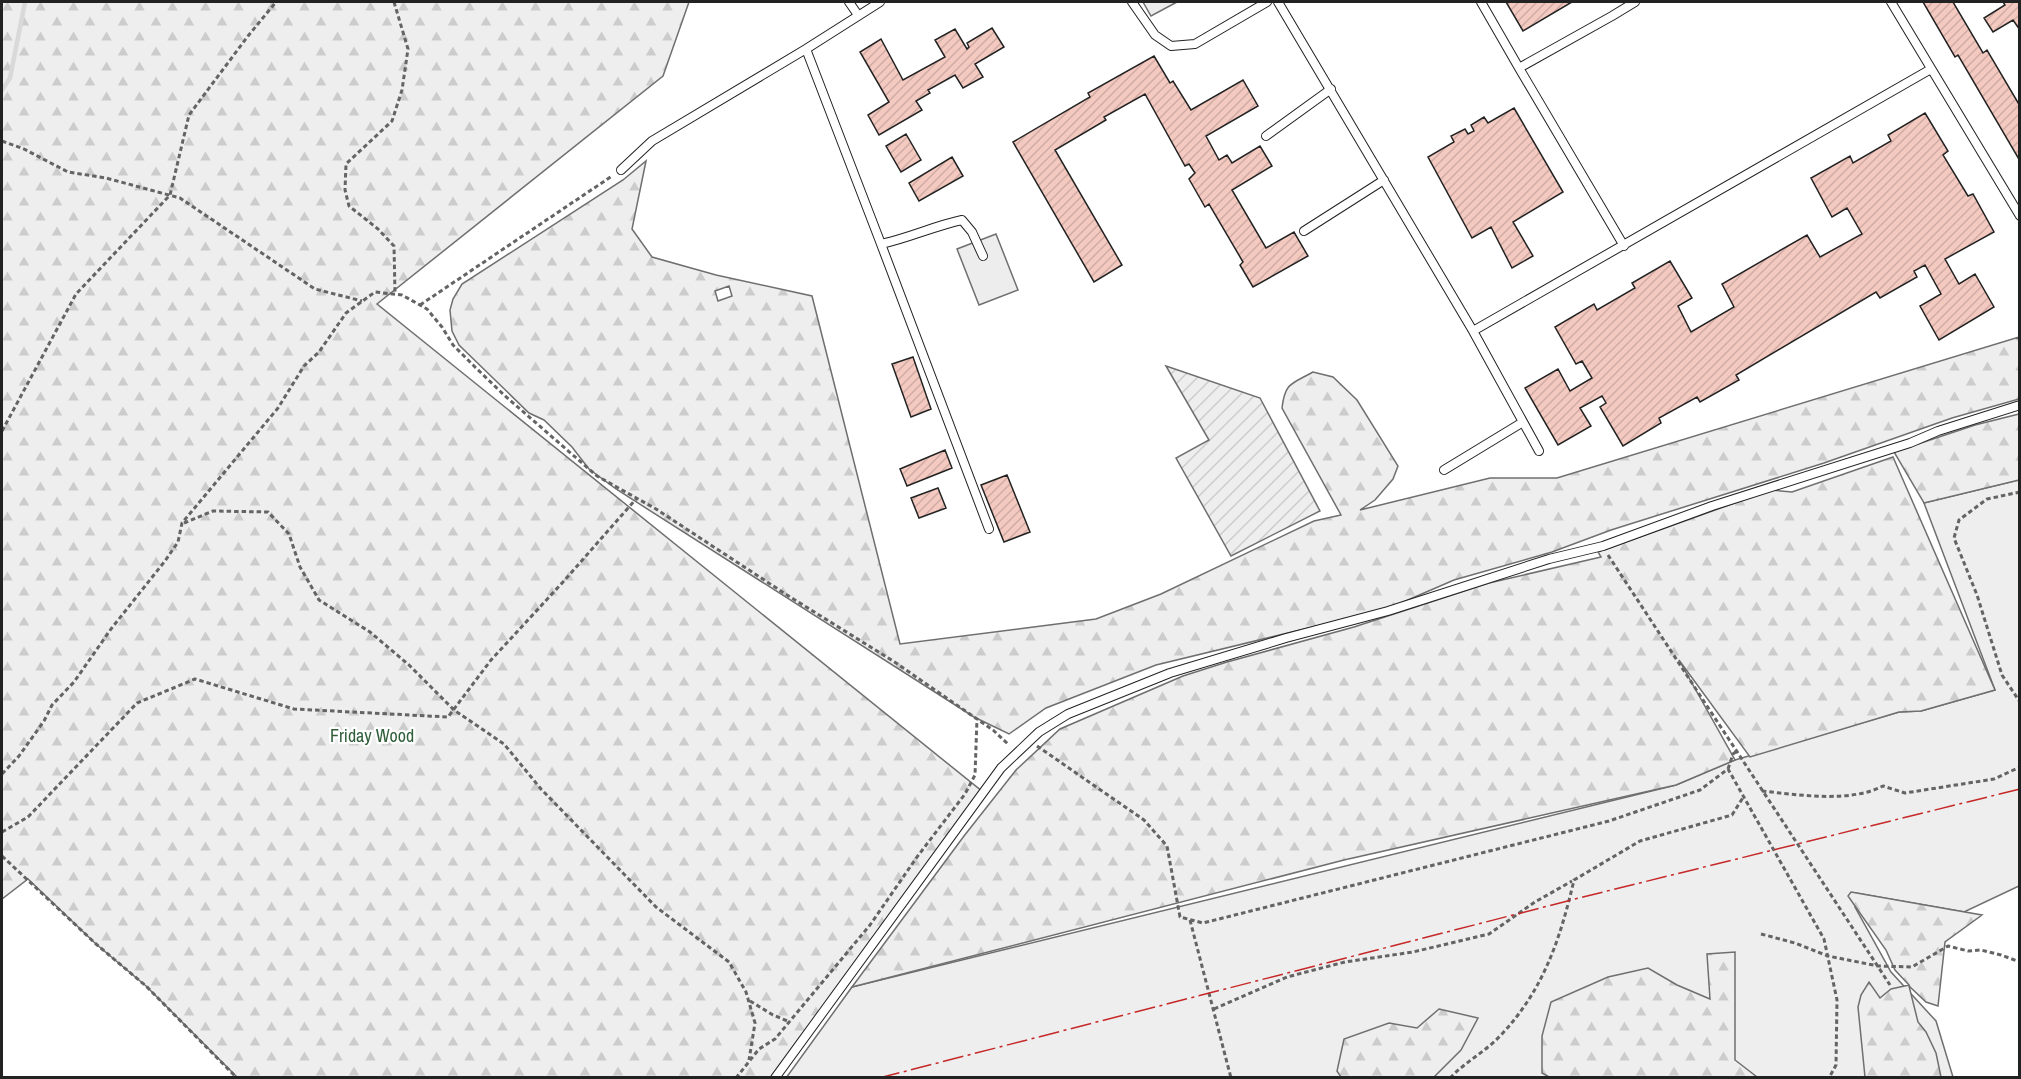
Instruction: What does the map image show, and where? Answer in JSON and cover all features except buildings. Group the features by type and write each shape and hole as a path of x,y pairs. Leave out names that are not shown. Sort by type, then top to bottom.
{"lane":[{"path":"849,2 858,15"},
{"path":"621,170 652,141 880,2"},
{"path":"1132,2 1155,35 1171,46 1195,44 1267,2"},
{"path":"1278,2 1473,331 1539,451"},
{"path":"1481,2 1624,246"},
{"path":"1519,68 1635,2"},
{"path":"1892,2 2019,216"},
{"path":"806,49 989,529"},
{"path":"1473,331 1931,69"},
{"path":"1266,136 1331,89"},
{"path":"1304,231 1384,180"},
{"path":"881,244 962,220 972,232 982,256"},
{"path":"775,1077 1001,768 1039,732 1068,714 1170,673 1275,641 1388,611 1549,559 1603,546 1712,506 1910,443 1938,431 2019,405"},
{"path":"1444,470 1523,422"}],"path":[{"path":"2,431 76,294 170,195 189,115 276,2"},
{"path":"394,2 408,49 402,90 392,121 346,164 345,190 349,206 378,229 394,246 395,294"},
{"path":"2,141 24,149 68,171 106,178 180,198 315,289 363,301"},
{"path":"420,305 621,170"},
{"path":"2,774 19,756 44,721 52,705 74,682 111,629 165,561 178,542 182,524 278,408 304,366 319,352 346,313 375,292 402,295 427,309 453,345 504,395 597,476 656,509 787,595 893,660 999,735 1017,752"},
{"path":"2019,492 1987,500 1959,520 1954,538 1977,595 2002,675 2019,702"},
{"path":"2,832 28,817 137,704 195,679 294,709 448,717 491,660 636,499"},
{"path":"182,524 213,511 268,512 289,534 300,567 319,600 370,632 454,710 504,744 541,789 657,907 729,962 748,1000 755,1023 749,1060"},
{"path":"1603,546 1890,985"},
{"path":"736,1077 759,1049 775,1039 790,1022 870,925 917,856 959,802 975,775 977,719"},
{"path":"1030,753 1037,746 1144,820 1167,846 1180,917 1203,923 1610,821 1700,790 1728,769 1733,754 1737,751"},
{"path":"1762,791 1808,796 1868,794 1883,786 1905,793 1994,779 2019,767"},
{"path":"1728,769 1824,939 1837,1000 1836,1065 1828,1077"},
{"path":"1214,1009 1287,977 1345,962 1413,952 1489,934 1535,902 1640,841 1732,815 1744,796"},
{"path":"959,802 970,809"},
{"path":"2,856 96,944 146,986 237,1077"},
{"path":"1450,1077 1499,1037 1533,996 1563,926 1574,880"},
{"path":"1190,920 1231,1077"},
{"path":"1761,934 1796,943 1828,956 1878,966 1912,967 1948,946 1968,951 1981,950 2019,963"},
{"path":"748,1000 790,1022"}],"green space":[{"name":"Friday Wood","path":"2,2 689,2 663,76 377,304 983,792 775,1077 237,1077 146,986 96,944 28,879 2,899"},
{"path":"646,161 632,229 652,257 716,275 812,296 900,644 1096,619 1161,594 1314,521 1341,515 1282,408 1288,388 1313,372 1333,377 1357,400 1398,466 1393,479 1375,500 1360,510 1490,478 1557,478 2019,337 2019,399 1952,418 1824,463 1611,530 1552,552 1454,580 1387,609 1156,665 1046,708 1009,734 974,717 616,489 589,469 572,447 544,420 529,413 459,345 452,331 450,310 453,299 462,284 623,180","holes":["729,286 732,296 718,301 715,291"]},
{"path":"1166,366 1260,398 1320,511 1231,556 1176,458 1209,440"},
{"path":"2019,414 2019,480 1924,503 1894,452 1975,425"},
{"path":"1893,457 1995,690 1921,711 1899,712 1750,757 1679,660 1735,760 1676,785 1344,860 852,987 1016,770 1060,729 1183,676 1354,627 1489,583 1601,557 1598,552 1771,490 1792,492"},
{"path":"2019,480 2019,886 1964,912 1855,893 1855,907 1891,972 1936,1021 1953,1077 786,1078 852,987 1676,785 1735,760 1899,712 1921,711 1995,690 1924,503"},
{"path":"1851,892 1982,915 1945,942 1938,1006 1926,1002 1909,986 1918,1022 1926,1032 1936,1053 1941,1077 1865,1077 1858,1007 1861,995 1869,982 1880,998 1891,989 1909,985 1895,970 1886,950 1848,896"},
{"path":"1735,952 1735,1060 1757,1077 1551,1078 1542,1073 1542,1036 1551,1002 1608,977 1648,968 1677,985 1710,999 1707,954"},
{"path":"1439,1009 1478,1018 1461,1050 1434,1077 1341,1077 1337,1071 1344,1039 1389,1023 1417,1028"}],"shaded area":[{"path":"1143,2 1177,2 1151,16"},
{"path":"996,234 1018,290 979,305 957,249"}],"waterway":[{"path":"2,90 10,78 25,2"}],"power":[{"path":"879,1078 1583,897 2020,789"}]}
